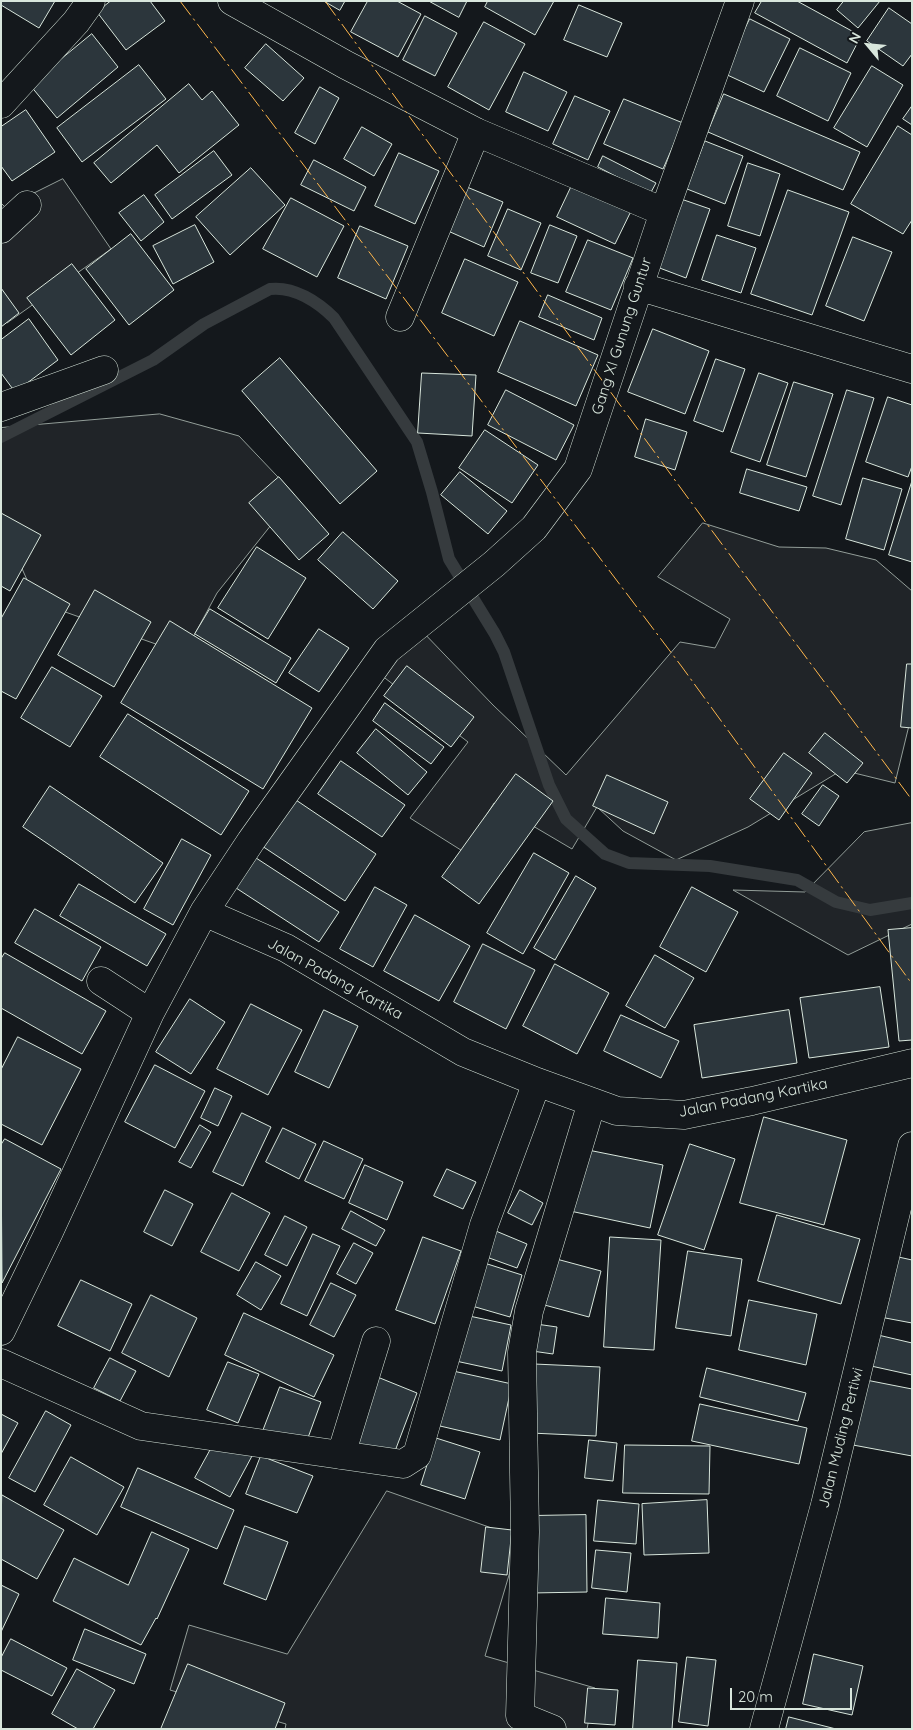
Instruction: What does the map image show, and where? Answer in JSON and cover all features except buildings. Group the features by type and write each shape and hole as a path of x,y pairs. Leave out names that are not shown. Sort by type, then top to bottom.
{"street":[{"path":"1,104 76,22 90,1"},
{"path":"232,1 346,65 476,132 664,212"},
{"name":"Gang XI Gunung Guntur","path":"204,912 251,841 387,650 494,564 534,528 578,469 638,286 740,1"},
{"path":"400,317 476,132"},
{"path":"1,228 27,205"},
{"path":"638,286 912,369"},
{"path":"1,407 104,370"},
{"path":"1,1330 49,1232 150,1013 204,912"},
{"name":"Jalan Padang Kartika","path":"204,912 286,948 463,1052 537,1082 617,1111 684,1115 752,1102 912,1063"},
{"path":"101,981 150,1013"},
{"path":"1,1363 141,1426 403,1464 417,1455 484,1225 537,1082"},
{"path":"552,1729 520,1716 525,1532 522,1352 529,1311 592,1102"},
{"name":"Jalan Muding Pertiwi","path":"764,1729 825,1504 912,1146"},
{"path":"342,1455 376,1340"}],"shaded area":[{"path":"63,179 111,249 7,323 1,316 1,203 5,207"},
{"path":"160,414 239,436 295,495 217,593 184,654 37,602 1,522 1,428"},
{"path":"703,523 779,547 826,548 876,560 912,591 912,713 895,783 842,770 748,827 676,860 623,831 597,807 572,849 494,803 464,852 410,818 468,742 381,675 420,629 493,705 566,775 680,642 715,648 730,619 658,577"},
{"path":"912,823 912,924 848,955 733,890 805,892 864,832"},
{"path":"387,1491 520,1538 485,1656 595,1688 587,1729 285,1729 286,1724 170,1690 189,1625 287,1654"}],"waterway":[{"path":"1,437 153,360 204,324 270,289 288,290 305,296 321,306 334,318 417,442 449,559 504,652 549,785 566,819 605,854 629,863 710,866 797,880 836,902 870,910 912,903"}],"power":[{"path":"180,1 682,667 912,984"},
{"path":"325,1 707,524 912,800"}]}
